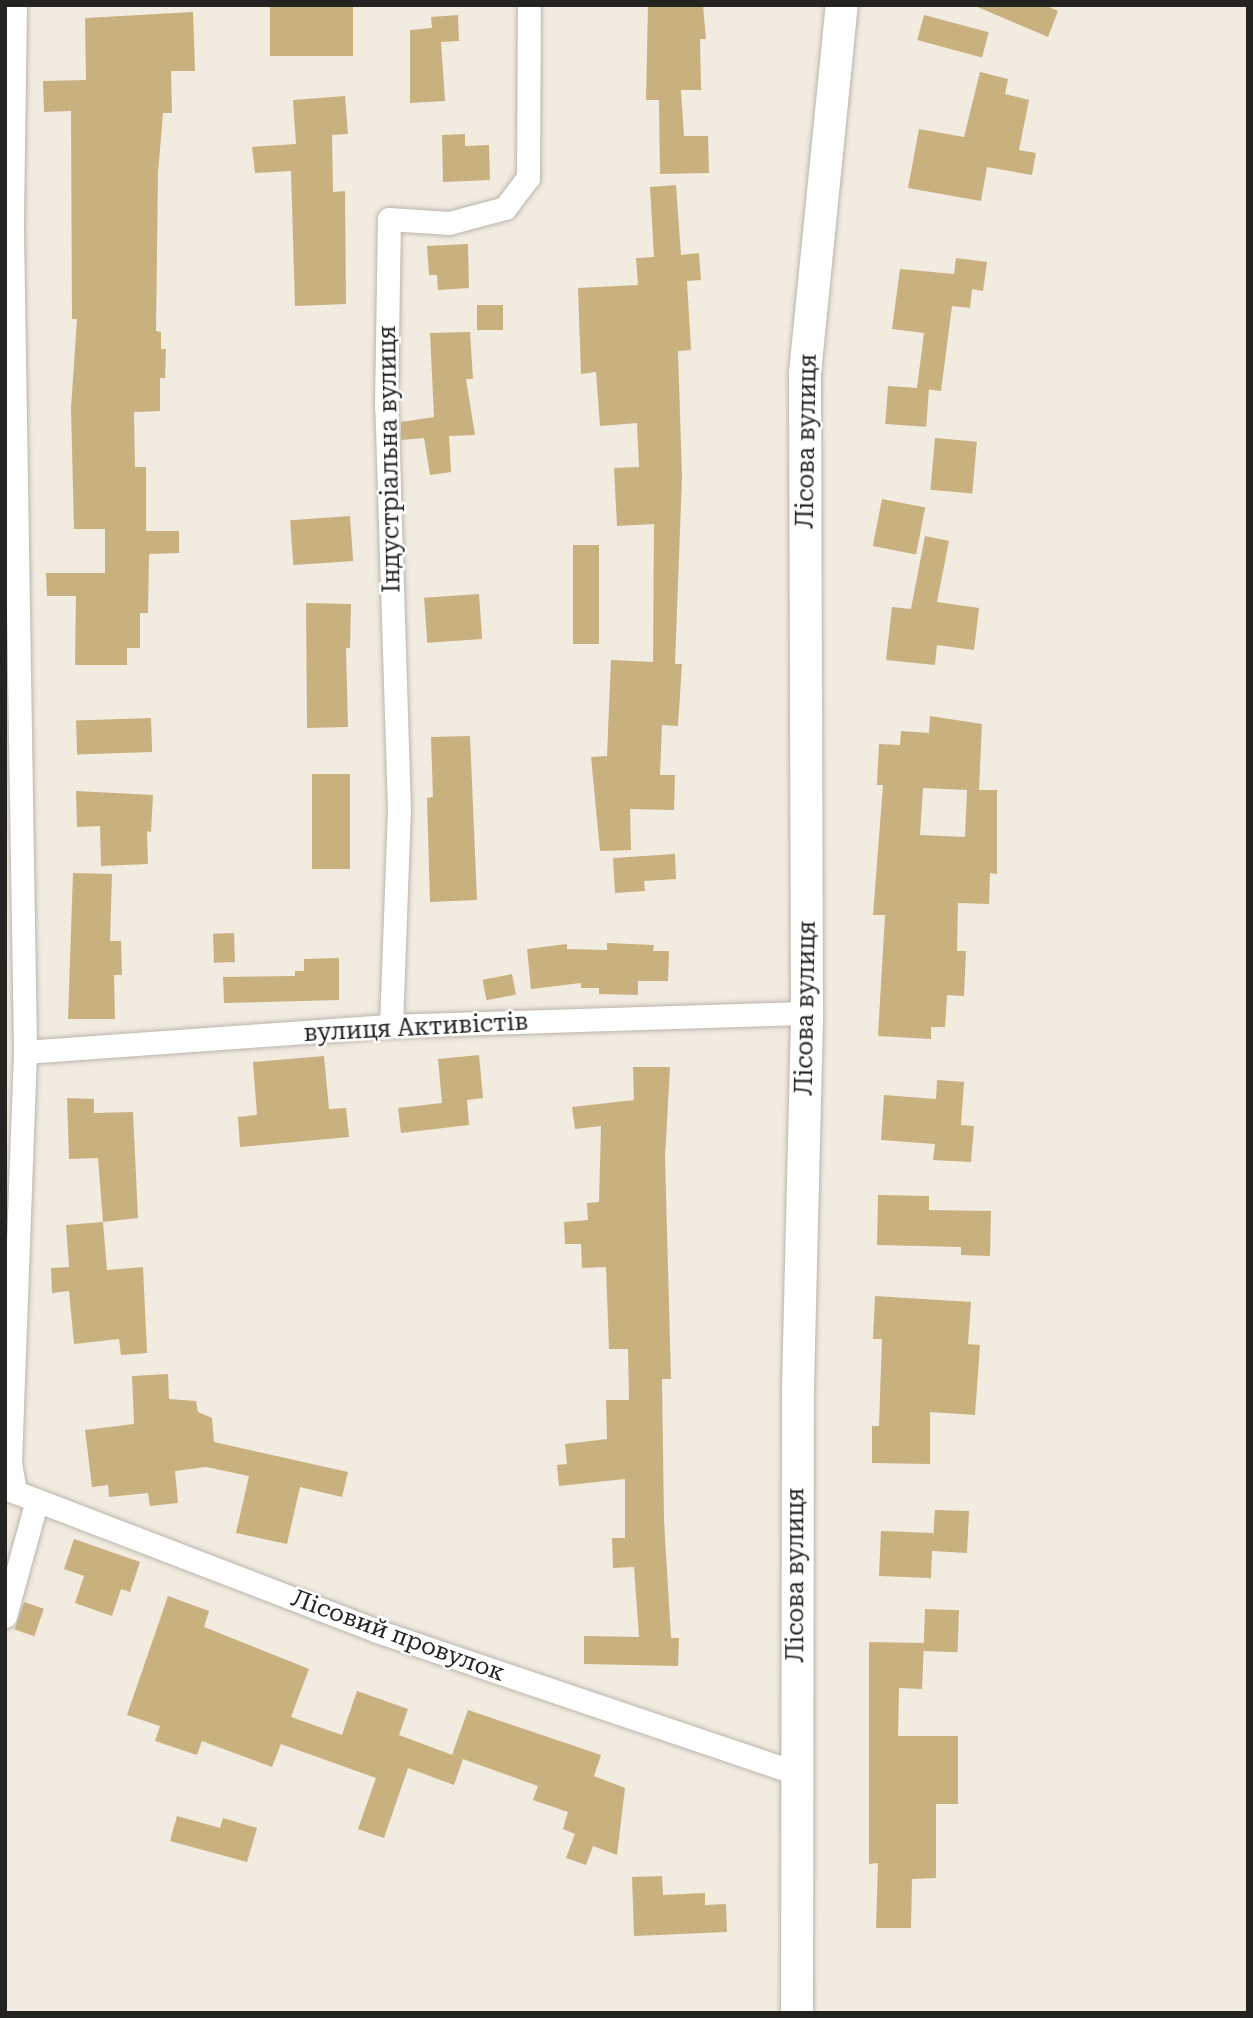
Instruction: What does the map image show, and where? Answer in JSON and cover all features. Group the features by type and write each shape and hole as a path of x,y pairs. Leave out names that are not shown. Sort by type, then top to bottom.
{"street":[{"name":"Індустріальна вулиця","path":"391,1026 399,810 386,407 389,219 449,223 505,208 528,178 528,5"},
{"name":"Лісова вулиця","path":"797,2013 794,1772 807,1013 806,373 842,5"},
{"path":"10,1489 25,1052 11,7"},
{"name":"вулиця Активістів","path":"25,1052 391,1026 807,1013"},
{"name":"Лісовий провулок","path":"10,1489 377,1632 794,1772"},
{"path":"5,1616 37,1500"}],"building":[{"path":"270,5 353,5 353,56 270,56"},
{"path":"648,5 703,5 706,39 700,39 701,90 681,90 684,136 708,136 709,173 660,174 659,100 646,100"},
{"path":"973,5 1045,5 1058,11 1048,37"},
{"path":"193,12 195,71 171,71 172,113 163,113 158,173 156,331 161,332 161,349 166,349 165,378 160,378 160,411 134,412 135,467 146,467 146,531 179,531 179,553 149,554 148,613 140,613 140,648 127,648 127,665 75,665 76,596 47,596 46,573 105,573 105,529 74,529 71,408 77,319 72,319 71,111 44,112 43,81 86,80 85,18"},
{"path":"458,15 459,41 441,42 445,101 410,103 410,30 432,28 431,17"},
{"path":"924,15 989,32 982,57 917,40"},
{"path":"980,72 1008,79 1005,94 1029,100 1019,150 1036,153 1032,175 987,167 981,201 908,188 919,129 964,137"},
{"path":"345,96 348,134 332,135 333,192 345,191 346,304 295,306 291,171 255,173 252,147 296,144 293,100"},
{"path":"465,134 465,146 489,145 490,180 443,182 442,135"},
{"path":"676,185 681,255 699,253 701,280 687,281 691,350 678,351 682,477 675,664 682,664 678,726 662,725 660,775 675,775 674,810 630,809 631,850 600,851 591,757 607,756 611,660 653,662 654,524 617,526 614,468 639,467 637,423 600,426 596,372 581,374 578,288 638,285 636,258 654,257 650,187"},
{"path":"468,244 469,288 438,290 437,275 429,275 427,246"},
{"path":"956,258 987,262 983,291 972,289 970,308 952,306 941,391 917,388 924,333 892,329 900,269 954,274"},
{"path":"477,305 503,305 503,330 477,330"},
{"path":"470,332 473,379 466,379 475,435 449,436 451,472 430,475 424,438 401,440 401,422 434,417 430,333"},
{"path":"888,386 929,389 926,427 885,424"},
{"path":"935,438 977,442 972,493 930,490"},
{"path":"882,499 925,507 916,555 873,546"},
{"path":"350,516 353,561 293,565 290,520"},
{"path":"925,536 949,541 937,602 979,608 974,650 937,645 935,665 886,660 892,607 911,609"},
{"path":"573,545 599,545 599,644 573,644"},
{"path":"479,594 482,639 427,643 424,598"},
{"path":"306,603 351,604 350,648 346,648 348,727 307,728"},
{"path":"930,716 982,724 979,790 997,790 997,874 990,873 989,904 958,903 957,951 966,951 964,996 947,995 945,1027 931,1027 931,1039 878,1036 885,915 873,915 883,785 877,785 879,744 900,745 901,731 929,733","holes":["923,788 967,790 965,837 920,835"]},
{"path":"151,718 152,752 77,755 76,721"},
{"path":"470,736 477,900 430,902 427,798 433,797 431,737"},
{"path":"312,774 350,774 350,869 312,869"},
{"path":"76,791 153,795 151,832 147,831 148,864 101,866 100,826 77,827"},
{"path":"675,854 676,879 644,881 645,891 615,893 613,858"},
{"path":"73,873 112,874 110,941 121,941 122,975 114,975 115,1019 68,1019"},
{"path":"234,933 235,962 214,963 213,934"},
{"path":"607,943 654,945 653,951 669,951 668,981 638,981 638,995 599,994 599,988 581,988 581,983 531,989 527,949 567,944 567,949 607,950"},
{"path":"339,958 339,1000 224,1003 223,977 295,976 295,971 304,971 304,959"},
{"path":"512,974 516,995 487,1000 483,980"},
{"path":"479,1055 483,1098 467,1100 469,1125 401,1133 398,1108 442,1103 438,1059"},
{"path":"324,1056 329,1109 346,1108 349,1137 240,1147 238,1117 257,1115 253,1062"},
{"path":"633,1067 670,1067 665,1157 671,1379 662,1379 664,1520 671,1638 679,1638 678,1666 584,1664 584,1636 639,1637 634,1567 613,1568 612,1538 625,1538 625,1479 559,1486 557,1465 567,1464 565,1444 607,1439 606,1400 629,1400 628,1349 609,1349 606,1267 582,1268 581,1244 565,1244 564,1222 588,1220 587,1203 599,1202 601,1126 575,1129 572,1107 634,1100"},
{"path":"937,1080 964,1082 961,1125 974,1126 971,1162 933,1160 935,1144 881,1140 884,1095 936,1099"},
{"path":"67,1098 94,1099 94,1113 133,1112 138,1218 103,1222 98,1158 69,1159"},
{"path":"878,1195 929,1196 929,1210 991,1211 990,1256 961,1255 961,1247 877,1245"},
{"path":"103,1222 107,1270 143,1267 147,1353 121,1355 119,1339 74,1344 69,1291 52,1293 51,1268 69,1267 66,1225"},
{"path":"875,1296 971,1302 968,1344 980,1345 975,1415 930,1412 930,1464 872,1463 872,1426 879,1426 882,1339 873,1339"},
{"path":"168,1374 169,1399 196,1401 198,1412 212,1418 214,1442 348,1472 342,1497 300,1487 287,1544 236,1533 249,1476 206,1467 175,1471 178,1503 150,1506 148,1493 109,1497 108,1485 92,1487 85,1430 134,1424 132,1376"},
{"path":"935,1510 969,1511 967,1553 932,1551 931,1578 879,1576 881,1531 933,1533 933,1540"},
{"path":"74,1539 140,1562 130,1592 121,1589 112,1616 75,1603 84,1576 64,1569"},
{"path":"168,1596 209,1611 204,1627 309,1669 291,1717 342,1735 357,1691 408,1709 399,1735 463,1759 454,1785 408,1768 384,1838 358,1829 376,1778 281,1744 272,1767 202,1741 197,1755 155,1741 160,1726 127,1715"},
{"path":"24,1602 44,1609 34,1636 15,1629"},
{"path":"925,1609 959,1610 958,1652 924,1651"},
{"path":"869,1642 924,1643 922,1689 899,1688 898,1736 958,1736 958,1804 936,1804 936,1878 912,1879 911,1928 876,1928 878,1863 869,1864"},
{"path":"468,1710 601,1755 594,1776 625,1788 617,1855 593,1846 586,1865 566,1858 575,1834 563,1829 568,1812 533,1800 538,1786 452,1755"},
{"path":"177,1816 220,1828 223,1818 257,1828 247,1862 170,1841"},
{"path":"662,1876 663,1895 705,1893 705,1905 726,1904 727,1932 634,1936 632,1877"}]}
